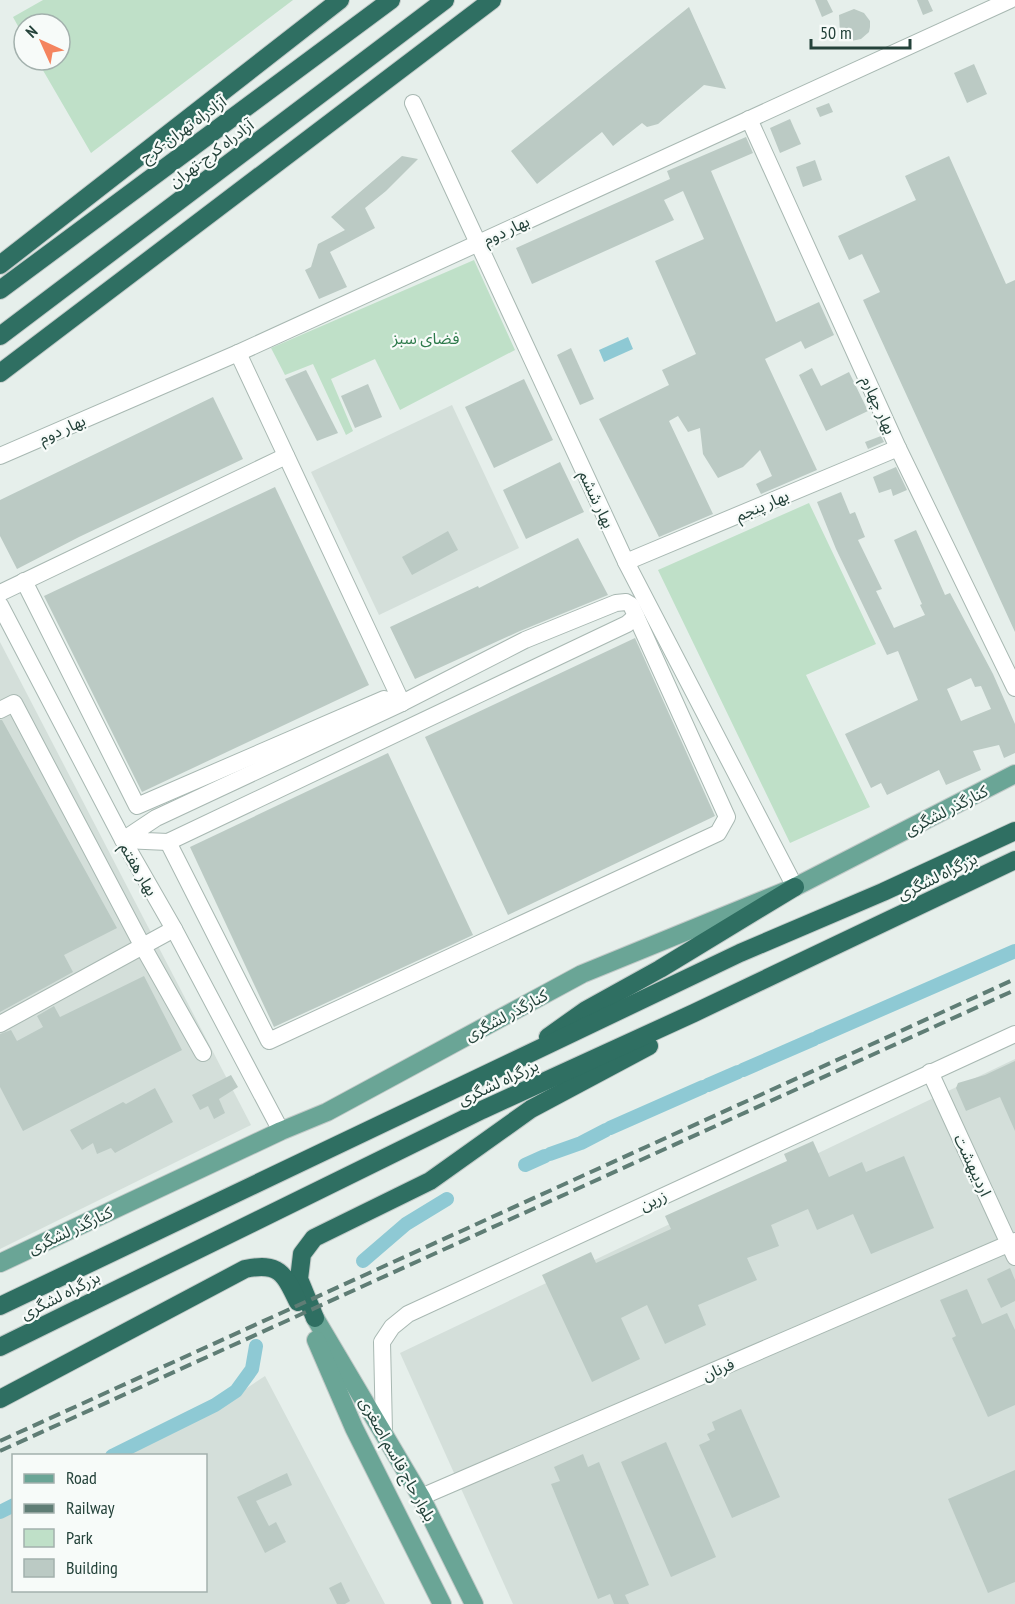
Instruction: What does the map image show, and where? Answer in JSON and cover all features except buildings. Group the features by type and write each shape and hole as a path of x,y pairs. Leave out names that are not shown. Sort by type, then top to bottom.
{"highway":[{"path":"0,265 340,0"},
{"name":"آزادراه تهران-کرج","path":"0,290 391,0"},
{"name":"آزادراه کرج-تهران","path":"0,336 445,0"},
{"path":"0,373 492,0"},
{"name":"بزرگراه لشگری","path":"0,1306 740,953 883,892 1015,831"},
{"name":"بزرگراه لشگری","path":"0,1347 482,1110 694,1013 1015,860"},
{"path":"494,1071 586,1010 660,969 795,887"},
{"path":"312,1320 299,1279 302,1254 314,1238 430,1181 531,1109 649,1046 694,1013"},
{"path":"0,1399 244,1269 262,1265 279,1271 312,1320"}],"main road":[{"name":"کنارگذر لشگری","path":"0,1263 281,1131 327,1112 582,974 795,887 1015,774"},
{"name":"بلوار حاج قاسم اصغری","path":"312,1320 384,1432 421,1497 474,1604"},
{"name":"بلوار حاج قاسم اصغری","path":"312,1320 354,1428 442,1604"},
{"path":"383,1486 409,1476"}],"street":[{"name":"بهار دوم","path":"0,456 238,353 1010,0"},
{"name":"بهار ششم","path":"413,103 626,562 795,887"},
{"name":"بهار چهارم","path":"749,119 898,448 1015,688"},
{"path":"238,353 402,703"},
{"name":"بهار پنجم","path":"626,562 898,448"},
{"path":"0,593 285,456"},
{"path":"24,581 137,806 384,699 402,703"},
{"path":"123,840 156,818 402,703 525,640 616,603 626,602 631,605 727,817 718,832 269,1041 168,842"},
{"name":"بهار هفتم","path":"0,605 123,840 174,929 281,1131"},
{"path":"123,840 168,842 627,624 636,616"},
{"path":"0,710 14,703 142,945 203,1053"},
{"path":"0,1024 174,929"},
{"name":"زرین","path":"384,1432 382,1342 392,1327 408,1314 1015,1034"},
{"name":"اردیبهشت","path":"930,1072 1013,1247"},
{"name":"فرنان","path":"421,1497 1013,1247"}],"shaded area":[{"path":"452,405 519,548 379,615 311,472"},
{"path":"0,642 251,1125 0,1249"},
{"path":"1015,1059 1015,1604 513,1604 400,1353"},
{"path":"265,1376 385,1604 0,1604 0,1518 12,1511 12,1592 207,1592 207,1454 122,1454 217,1408"}],"green space":[{"path":"43,0 293,0 91,153 44,72 72,72 72,12 22,12"},
{"name":"فضای سبز","path":"474,260 515,350 400,410 375,359 331,379 353,431 346,435 313,364 285,375 271,348"},
{"path":"809,503 876,644 806,675 870,807 790,843 658,570"}],"water":[{"path":"628,337 633,349 604,362 599,350"}],"waterway":[{"path":"818,1037 1015,951"},
{"path":"743,1070 814,1039"},
{"path":"708,1085 738,1072"},
{"path":"610,1128 703,1087"},
{"path":"550,1154 581,1143 606,1130"},
{"path":"525,1165 545,1156"},
{"path":"363,1261 406,1224 447,1199"},
{"path":"116,1454 215,1405 236,1391 252,1369 256,1346"},
{"path":"0,1512 12,1506"}],"railway":[{"path":"0,1441 1015,979"},
{"path":"0,1451 1015,990"}]}
